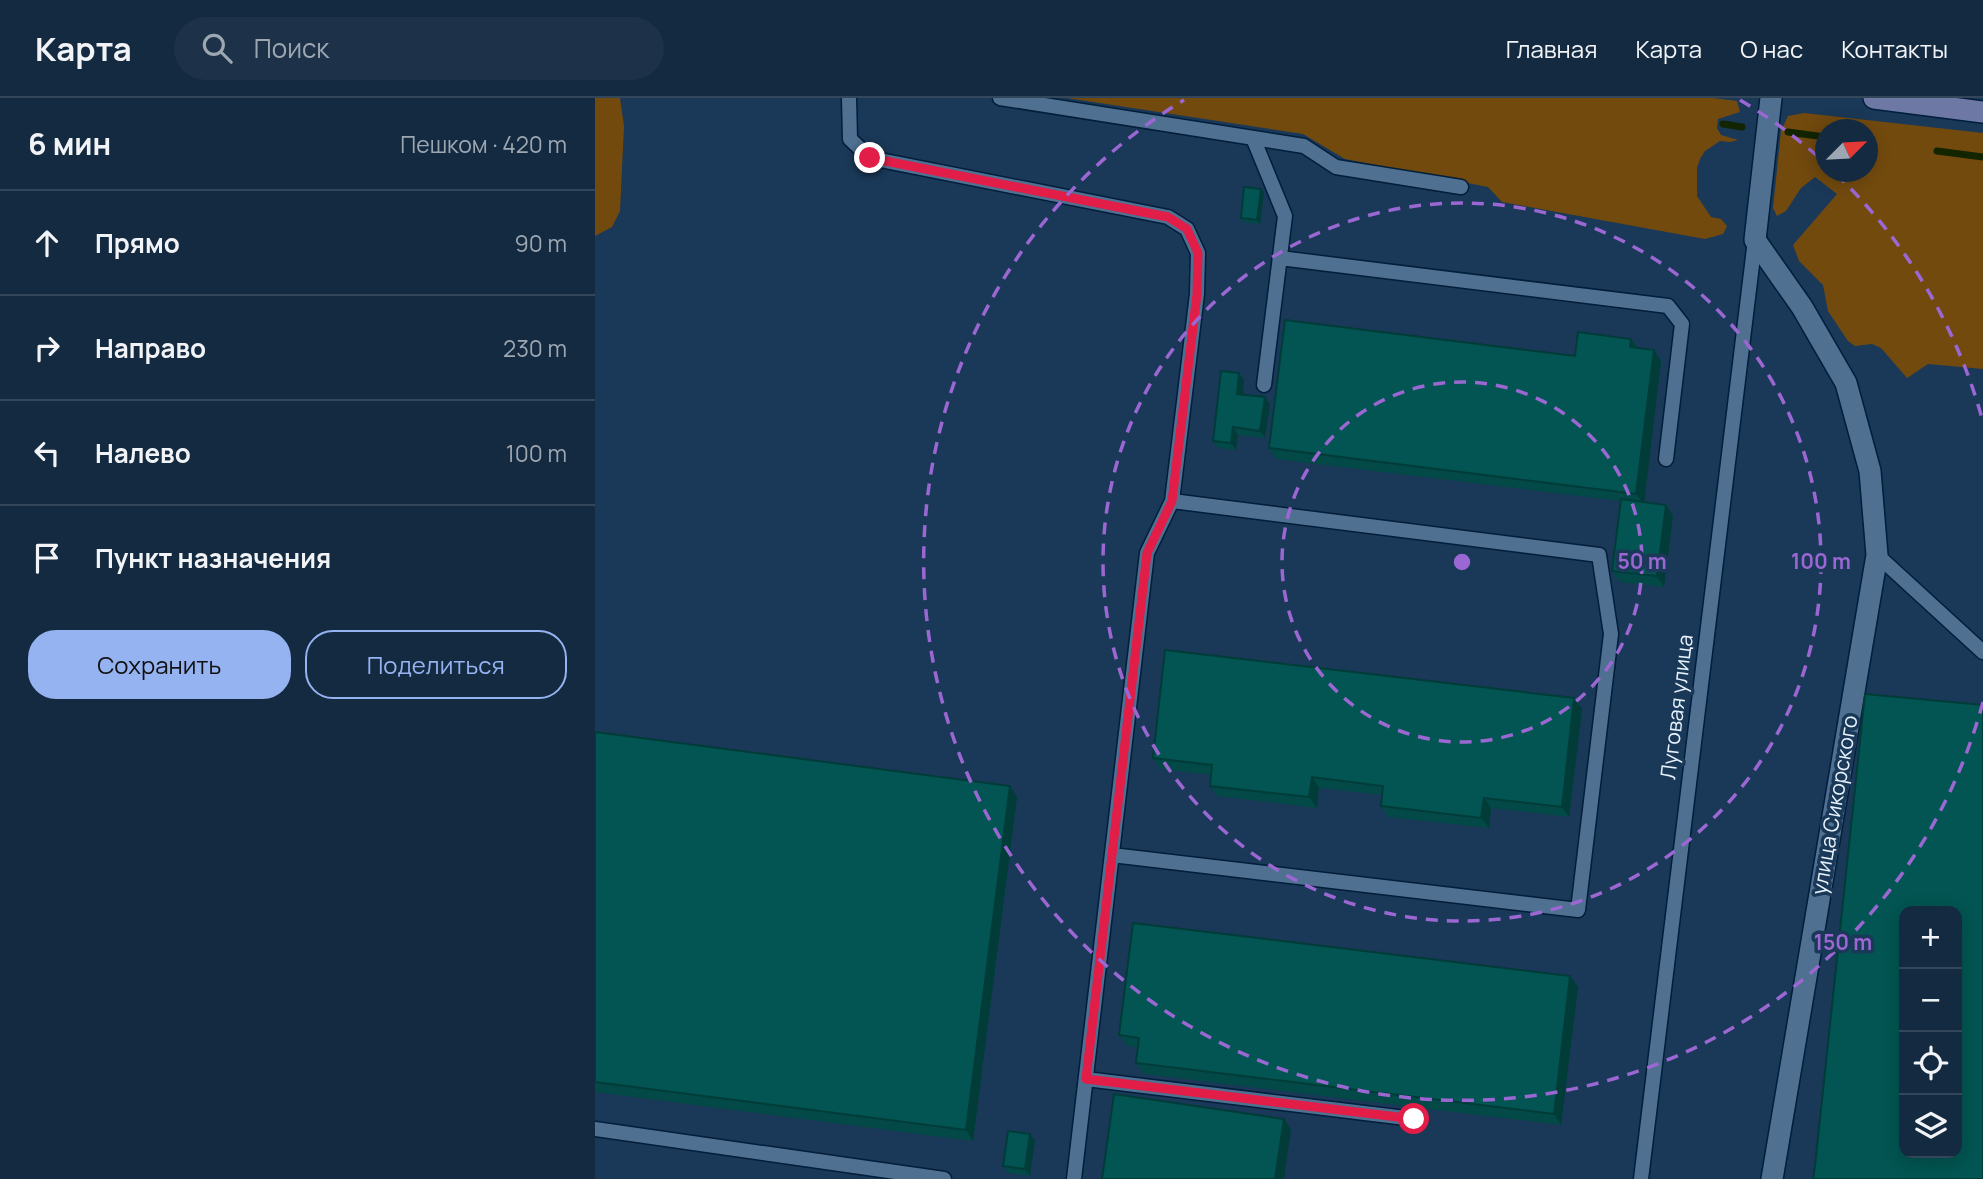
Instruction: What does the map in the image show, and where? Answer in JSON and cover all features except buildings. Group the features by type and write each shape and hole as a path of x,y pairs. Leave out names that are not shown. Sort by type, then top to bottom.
{"main road":[{"path":"1874,98 1983,111"}],"street":[{"path":"1755,240 1771,98"},
{"name":"улица Сикорского","path":"1755,240 1802,307 1846,383 1870,471 1877,555 1772,1179"}],"lane":[{"path":"849,98 850,139 870,158 1168,217 1187,229 1198,253 1197,294 1172,501 1147,553 1074,1179"},
{"path":"1000,98 1304,146 1336,167 1461,187"},
{"path":"1253,138 1285,216 1264,385"},
{"name":"Луговая улица","path":"1641,1179 1755,240"},
{"path":"1280,258 1668,306 1682,324 1665,459"},
{"path":"1112,855 1579,910 1611,634 1599,555 1172,501"},
{"path":"1877,555 1983,652"},
{"path":"1086,1079 1414,1119"},
{"path":"595,1129 944,1179"}],"shaded area":[{"path":"595,98 620,98 624,126 620,211 612,227 595,236"},
{"path":"1067,98 1713,98 1737,101 1740,112 1718,119 1717,128 1721,135 1738,140 1720,141 1705,151 1697,168 1697,196 1711,217 1721,219 1727,226 1723,234 1705,239 1502,202 1488,187 1345,159 1303,134"},
{"path":"1804,113 1858,119 1815,119 1815,177 1801,188 1786,211 1777,216 1773,208 1781,131 1788,116"},
{"path":"1878,121 1983,133 1983,369 1928,364 1907,378 1881,348 1872,344 1855,346 1848,341 1828,311 1823,285 1799,261 1793,245 1837,194 1821,182 1878,182"}],"waterway":[{"path":"1723,124 1742,127"},
{"path":"1788,132 1815,136"},
{"path":"1937,151 1983,157"}],"route":[{"path":"870,158 1168,217 1187,229 1198,253 1197,294 1172,501 1147,553 1086,1079 1414,1119"}]}
